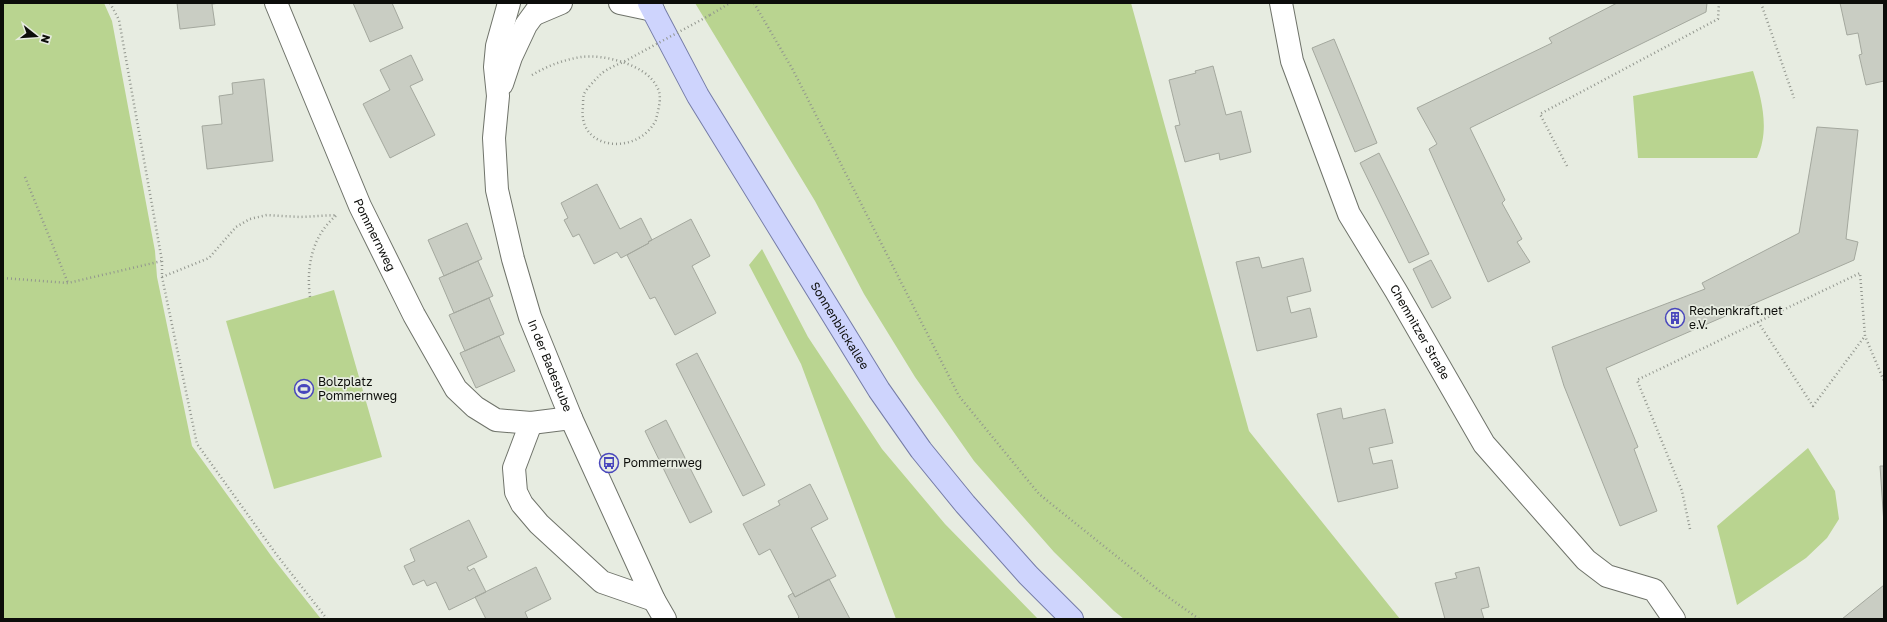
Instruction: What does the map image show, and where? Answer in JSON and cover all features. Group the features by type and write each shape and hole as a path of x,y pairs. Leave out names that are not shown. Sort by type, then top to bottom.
{"main road":[{"name":"Sonnenblickallee","path":"651,6 698,96 879,390 921,450 965,504 1028,575 1072,619"}],"street":[{"name":"Pommernweg","path":"276,3 360,206 414,315 456,389 475,407 496,420 531,424 571,418"},
{"name":"In der Badestube","path":"509,3 497,46 495,67 498,96 494,138 497,190 513,259 530,317 571,418 654,600 665,619"},
{"name":"In der Badestube","path":"498,96 511,57 526,25 538,8 561,3"},
{"path":"620,3 651,6"},
{"name":"Chemnitzer Straße","path":"1281,3 1292,61 1349,214 1396,290 1484,444 1586,560 1608,576 1654,590 1674,619"},
{"path":"531,424 514,468 516,492 522,504 540,524 602,582 654,600"}],"path":[{"path":"110,3 119,20 162,261 162,278 197,444 276,554 327,619"},
{"path":"498,96 516,83 548,66 582,57 607,58 633,65 651,78 658,87 660,102 656,120 652,128 633,141 624,144 607,143 599,140 588,129 582,114 584,94 601,74 710,15 730,3"},
{"path":"754,3 793,70 959,396 1039,494 1161,592 1200,619"},
{"path":"1567,166 1540,114 1718,19 1719,3"},
{"path":"1761,3 1794,98"},
{"path":"25,178 68,283"},
{"path":"162,278 209,258 236,227 250,219 267,215 300,218 337,215 360,206"},
{"path":"310,297 308,284 310,262 316,241 326,224 337,215"},
{"path":"3,278 68,283 162,261"},
{"path":"1690,529 1682,491 1637,380 1860,273 1865,336 1884,381"},
{"path":"1758,322 1813,406 1865,336"}],"green space":[{"path":"3,3 104,3 112,21 155,251 157,277 192,446 272,557 321,619 3,619"},
{"path":"695,3 1131,3 1249,431 1400,619 1124,619 1114,611 1054,552 974,461 915,377 864,294 815,201"},
{"path":"1753,71 1762,104 1764,126 1761,147 1757,158 1638,158 1633,96"},
{"path":"762,249 808,337 882,449 945,524 1038,619 896,619 801,364 749,265"},
{"name":"Bolzplatz Pommernweg","path":"334,290 382,457 274,489 226,321"},
{"path":"1808,448 1835,491 1839,519 1827,538 1806,558 1737,605 1717,526"}],"building":[{"path":"177,3 220,3 212,4 215,25 180,29"},
{"path":"353,3 392,3 403,28 370,42"},
{"path":"1617,3 1707,3 1706,12 1470,128 1505,200 1502,203 1522,239 1517,242 1530,262 1488,282 1429,149 1437,144 1417,108 1552,43 1549,38"},
{"path":"1840,3 1884,3 1884,81 1866,85 1859,55 1862,54 1858,33 1847,35"},
{"path":"1334,39 1377,143 1355,152 1312,48"},
{"path":"411,55 423,80 410,86 435,135 390,158 363,104 390,90 380,70"},
{"path":"1213,66 1226,115 1241,111 1251,152 1220,160 1219,153 1185,162 1175,126 1180,125 1169,80 1196,73 1195,71"},
{"path":"264,79 273,161 207,169 202,126 222,124 219,96 233,94 232,83"},
{"name":"Rechenkraft.net e.V.","path":"1817,127 1858,130 1846,239 1858,242 1854,260 1606,368 1638,447 1634,449 1657,511 1620,526 1564,386 1552,347 1705,289 1702,283 1799,233"},
{"path":"1379,153 1429,254 1409,263 1360,163"},
{"path":"597,184 620,229 641,218 652,240 621,258 617,252 594,264 579,234 573,237 564,220 568,218 561,203"},
{"path":"691,219 710,256 692,266 716,313 675,335 655,297 650,299 627,255"},
{"path":"467,223 482,259 444,276 428,240"},
{"path":"1259,257 1262,268 1303,258 1311,291 1287,297 1291,313 1310,308 1317,337 1257,351 1236,262"},
{"path":"1431,260 1451,298 1432,308 1413,269"},
{"path":"478,261 493,296 454,313 439,278"},
{"path":"489,298 504,334 465,351 449,315"},
{"path":"499,336 515,371 476,388 460,353"},
{"path":"697,353 765,485 743,496 676,364"},
{"path":"1341,408 1343,419 1385,409 1393,443 1369,448 1373,464 1392,460 1398,488 1338,502 1317,414"},
{"path":"666,420 712,512 690,523 645,431"},
{"path":"1880,466 1884,466 1884,524"},
{"path":"810,484 828,519 811,528 836,576 795,597 770,549 759,555 743,524 780,505 778,501"},
{"path":"469,520 487,557 467,567 469,571 474,568 486,592 449,610 436,582 427,586 424,580 413,585 404,566 415,561 410,549"},
{"path":"536,567 551,599 525,612 528,619 486,619 475,597"},
{"path":"1479,567 1489,607 1481,609 1484,619 1445,619 1435,583 1457,578 1455,573"},
{"path":"829,579 850,619 797,619 799,617 788,596 793,593 795,597"},
{"path":"1884,585 1884,619 1842,619"}],"place":[{"name":"Rechenkraft.net e.V.","path":"1675,318"},
{"name":"Bolzplatz Pommernweg","path":"304,389"},
{"name":"Pommernweg","path":"609,463"}]}
